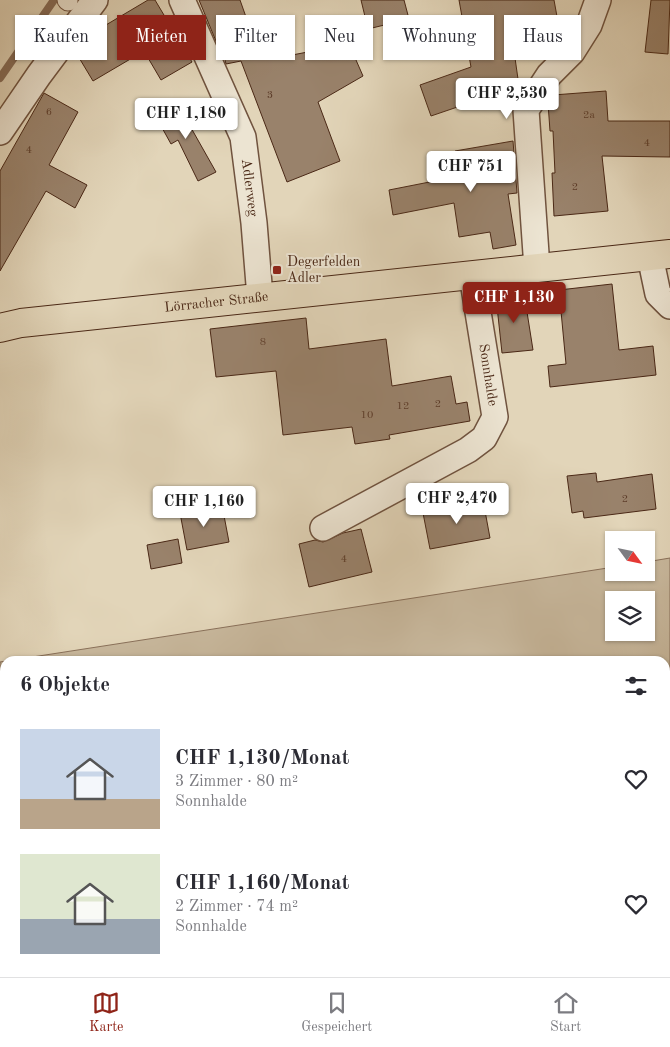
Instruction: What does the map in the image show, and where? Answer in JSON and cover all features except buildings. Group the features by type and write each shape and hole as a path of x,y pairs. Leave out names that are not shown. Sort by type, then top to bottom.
{"main road":[{"name":"Lörracher Straße","path":"0,328 20,323 660,255"}],"street":[{"path":"0,132 39,74 95,0"},
{"name":"Adlerweg","path":"182,0 243,137 254,224 260,297"},
{"path":"537,268 526,110 549,75 572,52 589,25 598,0"},
{"path":"660,255 658,294 670,306"},
{"name":"Sonnhalde","path":"323,528 468,450 484,438 495,417 472,275"}],"shaded area":[{"path":"670,558 670,656 38,656 605,568 605,581 655,581 655,560"}],"waterway":[{"path":"0,78 54,0"}],"place":[{"name":"Degerfelden Adler","path":"277,270"}]}
